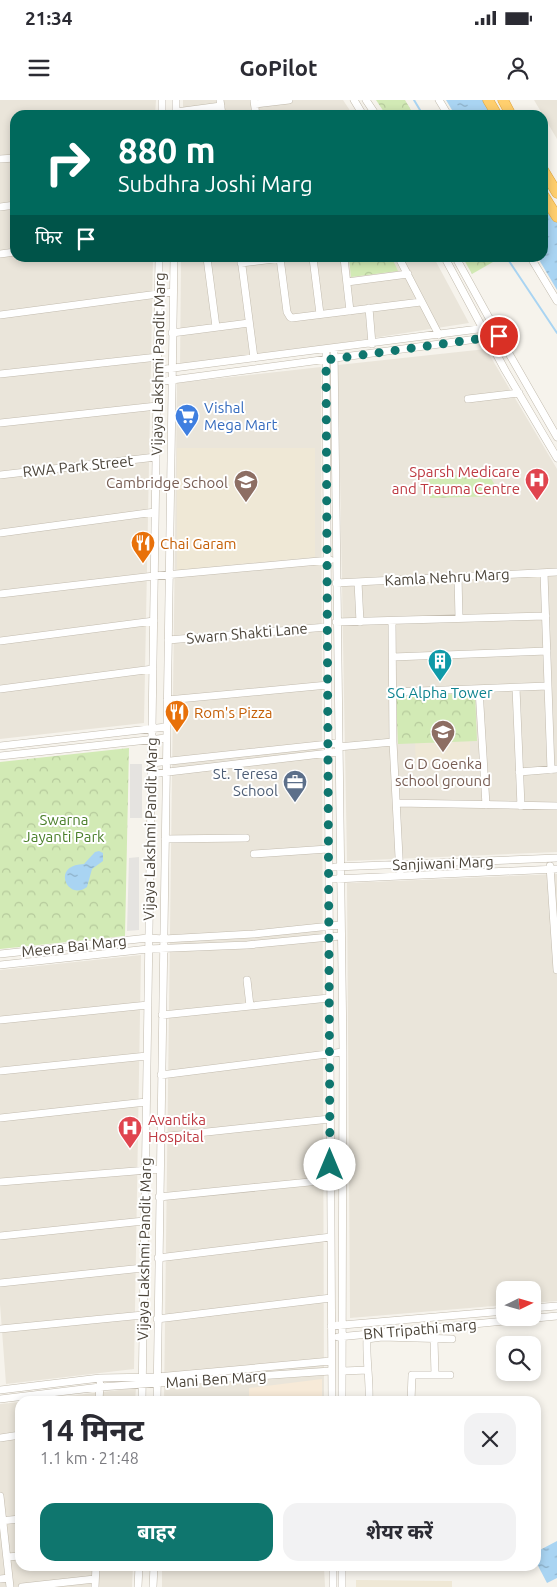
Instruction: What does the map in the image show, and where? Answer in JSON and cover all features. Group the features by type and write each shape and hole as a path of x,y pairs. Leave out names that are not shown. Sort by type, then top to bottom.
{"highway":[{"path":"548,178 557,193"},
{"path":"548,203 557,217"}],"street":[{"path":"255,102 289,100"},
{"path":"189,110 220,103"},
{"name":"Vijaya Lakshmi Pandit Marg","path":"142,1396 160,262"},
{"name":"Vijaya Lakshmi Pandit Marg","path":"156,1396 174,262"},
{"path":"208,262 216,327"},
{"path":"241,262 254,358"},
{"path":"281,262 288,315 292,318 421,302"},
{"path":"314,262 320,314"},
{"path":"344,262 350,310"},
{"path":"401,262 438,335"},
{"path":"447,262 483,330 557,458"},
{"path":"458,262 557,437"},
{"path":"533,262 557,301"},
{"path":"346,282 408,274"},
{"path":"0,316 173,292"},
{"path":"368,308 372,344"},
{"path":"172,333 249,323"},
{"path":"158,370 483,330 494,327"},
{"path":"158,382 499,336"},
{"path":"330,349 327,744 332,1396"},
{"path":"0,374 158,357"},
{"path":"330,360 336,559 339,879 343,1052 343,1336"},
{"path":"468,399 519,393"},
{"path":"0,423 157,406"},
{"name":"RWA Park Street","path":"0,475 156,457"},
{"path":"0,533 156,512"},
{"path":"0,594 154,576 336,559"},
{"name":"Kamla Nehru Marg","path":"336,583 557,572"},
{"path":"519,772 554,770 548,686 544,573"},
{"path":"458,577 459,618"},
{"path":"358,582 360,622"},
{"path":"336,622 546,616"},
{"path":"0,641 154,621"},
{"path":"392,621 394,742 400,876"},
{"name":"Swarn Shakti Lane","path":"168,640 327,626"},
{"path":"392,657 547,651"},
{"path":"0,689 153,669"},
{"path":"167,700 328,685"},
{"path":"393,692 548,686"},
{"path":"516,688 521,806"},
{"path":"479,689 486,806"},
{"path":"0,746 166,727"},
{"path":"0,756 166,738"},
{"path":"152,763 327,744 338,747 394,742"},
{"path":"151,774 328,753 338,747"},
{"path":"397,803 557,806"},
{"path":"165,839 246,838"},
{"path":"254,854 328,849"},
{"path":"553,858 557,970"},
{"name":"Sanjiwani Marg","path":"329,867 553,858"},
{"name":"Sanjiwani Marg","path":"329,879 554,869"},
{"name":"Meera Bai Marg","path":"0,954 148,938 164,939 253,934 340,925"},
{"name":"Meera Bai Marg","path":"0,965 148,949 247,945 340,936"},
{"path":"247,980 250,1006"},
{"path":"162,1015 329,998"},
{"path":"0,1020 148,1005"},
{"path":"161,1075 343,1052"},
{"path":"0,1071 147,1056"},
{"path":"0,1118 146,1102"},
{"path":"160,1137 330,1119"},
{"path":"0,1182 160,1169"},
{"path":"159,1197 330,1180"},
{"path":"0,1236 144,1221"},
{"path":"158,1258 331,1237"},
{"path":"0,1283 143,1268"},
{"path":"157,1319 331,1298"},
{"path":"541,1307 557,1306"},
{"path":"331,1326 496,1311"},
{"path":"0,1330 143,1315"},
{"name":"BN Tripathi marg","path":"331,1338 557,1316"},
{"path":"422,1329 422,1338"},
{"name":"BN Tripathi marg","path":"342,1396 343,1336"},
{"path":"369,1396 370,1379 366,1361 367,1339 382,1337 452,1340"},
{"path":"434,1339 435,1375"},
{"path":"157,1380 331,1361"},
{"name":"Mani Ben Marg","path":"0,1390 100,1378 157,1380 332,1370"},
{"path":"343,1371 368,1370"},
{"path":"411,1396 412,1375 450,1375"},
{"path":"100,1378 100,1396"},
{"name":"Mani Ben Marg","path":"18,1396 143,1380"},
{"name":"Mani Ben Marg","path":"0,1398 15,1396"},
{"path":"0,1438 15,1436"},
{"path":"0,1496 1,1521 10,1587"},
{"path":"1,1521 15,1520"},
{"path":"6,1557 15,1556"},
{"path":"138,1587 139,1571"},
{"path":"153,1587 154,1571"},
{"path":"333,1571 333,1587"},
{"path":"342,1571 342,1587"},
{"path":"0,1579 9,1578"},
{"path":"22,1587 95,1583"}],"shaded area":[{"path":"0,100 156,100 155,110 10,110 10,262 153,262 144,723 0,739"},
{"path":"183,100 343,100 350,110 183,110"},
{"path":"534,100 557,100 557,139 548,124 548,110 540,110"},
{"path":"181,262 436,262 469,323 180,368"},
{"path":"486,349 557,469 557,852 347,861 338,365"},
{"path":"321,367 324,1396 164,1396 177,383"},
{"name":"Cambridge School","path":"177,448 315,448 315,557 177,570"},
{"name":"G D Goenka school ground","path":"470,741 470,762 416,764 415,743"},
{"path":"130,764 142,764 142,818 130,818"},
{"path":"139,857 139,930 127,931 129,858"},
{"path":"557,874 557,1301 541,1302 541,1281 496,1281 496,1306 350,1318 347,883"},
{"path":"141,955 134,1369 6,1384 0,1304 0,970"},
{"path":"322,1379 322,1396 249,1396 249,1388"},
{"path":"136,1388 135,1396 69,1396"},
{"path":"15,1402 15,1571 133,1571 132,1587 0,1587 0,1404"},
{"path":"162,1571 324,1571 325,1587 162,1587"},
{"path":"356,1580 452,1581 452,1587 356,1587"}],"green space":[{"path":"376,100 405,100 411,110 383,110"},
{"path":"349,262 394,262 398,271 351,277"},
{"path":"465,262 493,262 472,274"},
{"path":"488,473 501,496 430,498 429,477"},
{"path":"475,693 477,741 398,744 396,697"},
{"name":"Swarna Jayanti Park","path":"129,748 125,936 0,949 0,762"}],"water":[{"path":"446,100 492,100 497,110 452,110"},
{"path":"548,196 557,212 557,290 540,262 548,262"},
{"path":"95,852 103,853 103,861 92,869 87,887 74,890 69,887 65,876 67,870 84,864"},
{"path":"557,1541 557,1578 547,1583 541,1571 541,1549"}],"waterway":[{"path":"414,100 420,110"},
{"path":"510,262 557,333"}],"place":[{"name":"Vishal Mega Mart","path":"187,437"},
{"name":"Sparsh Medicare and Trauma Centre","path":"537,501"},
{"name":"Cambridge School","path":"246,503"},
{"name":"Chai Garam","path":"143,564"},
{"name":"SG Alpha Tower","path":"440,682"},
{"name":"Rom's Pizza","path":"177,733"},
{"name":"G D Goenka school ground","path":"443,753"},
{"name":"St. Teresa School","path":"295,803"},
{"name":"Avantika Hospital","path":"130,1149"}],"route":[{"path":"330,1165 326,360 499,336"}]}
